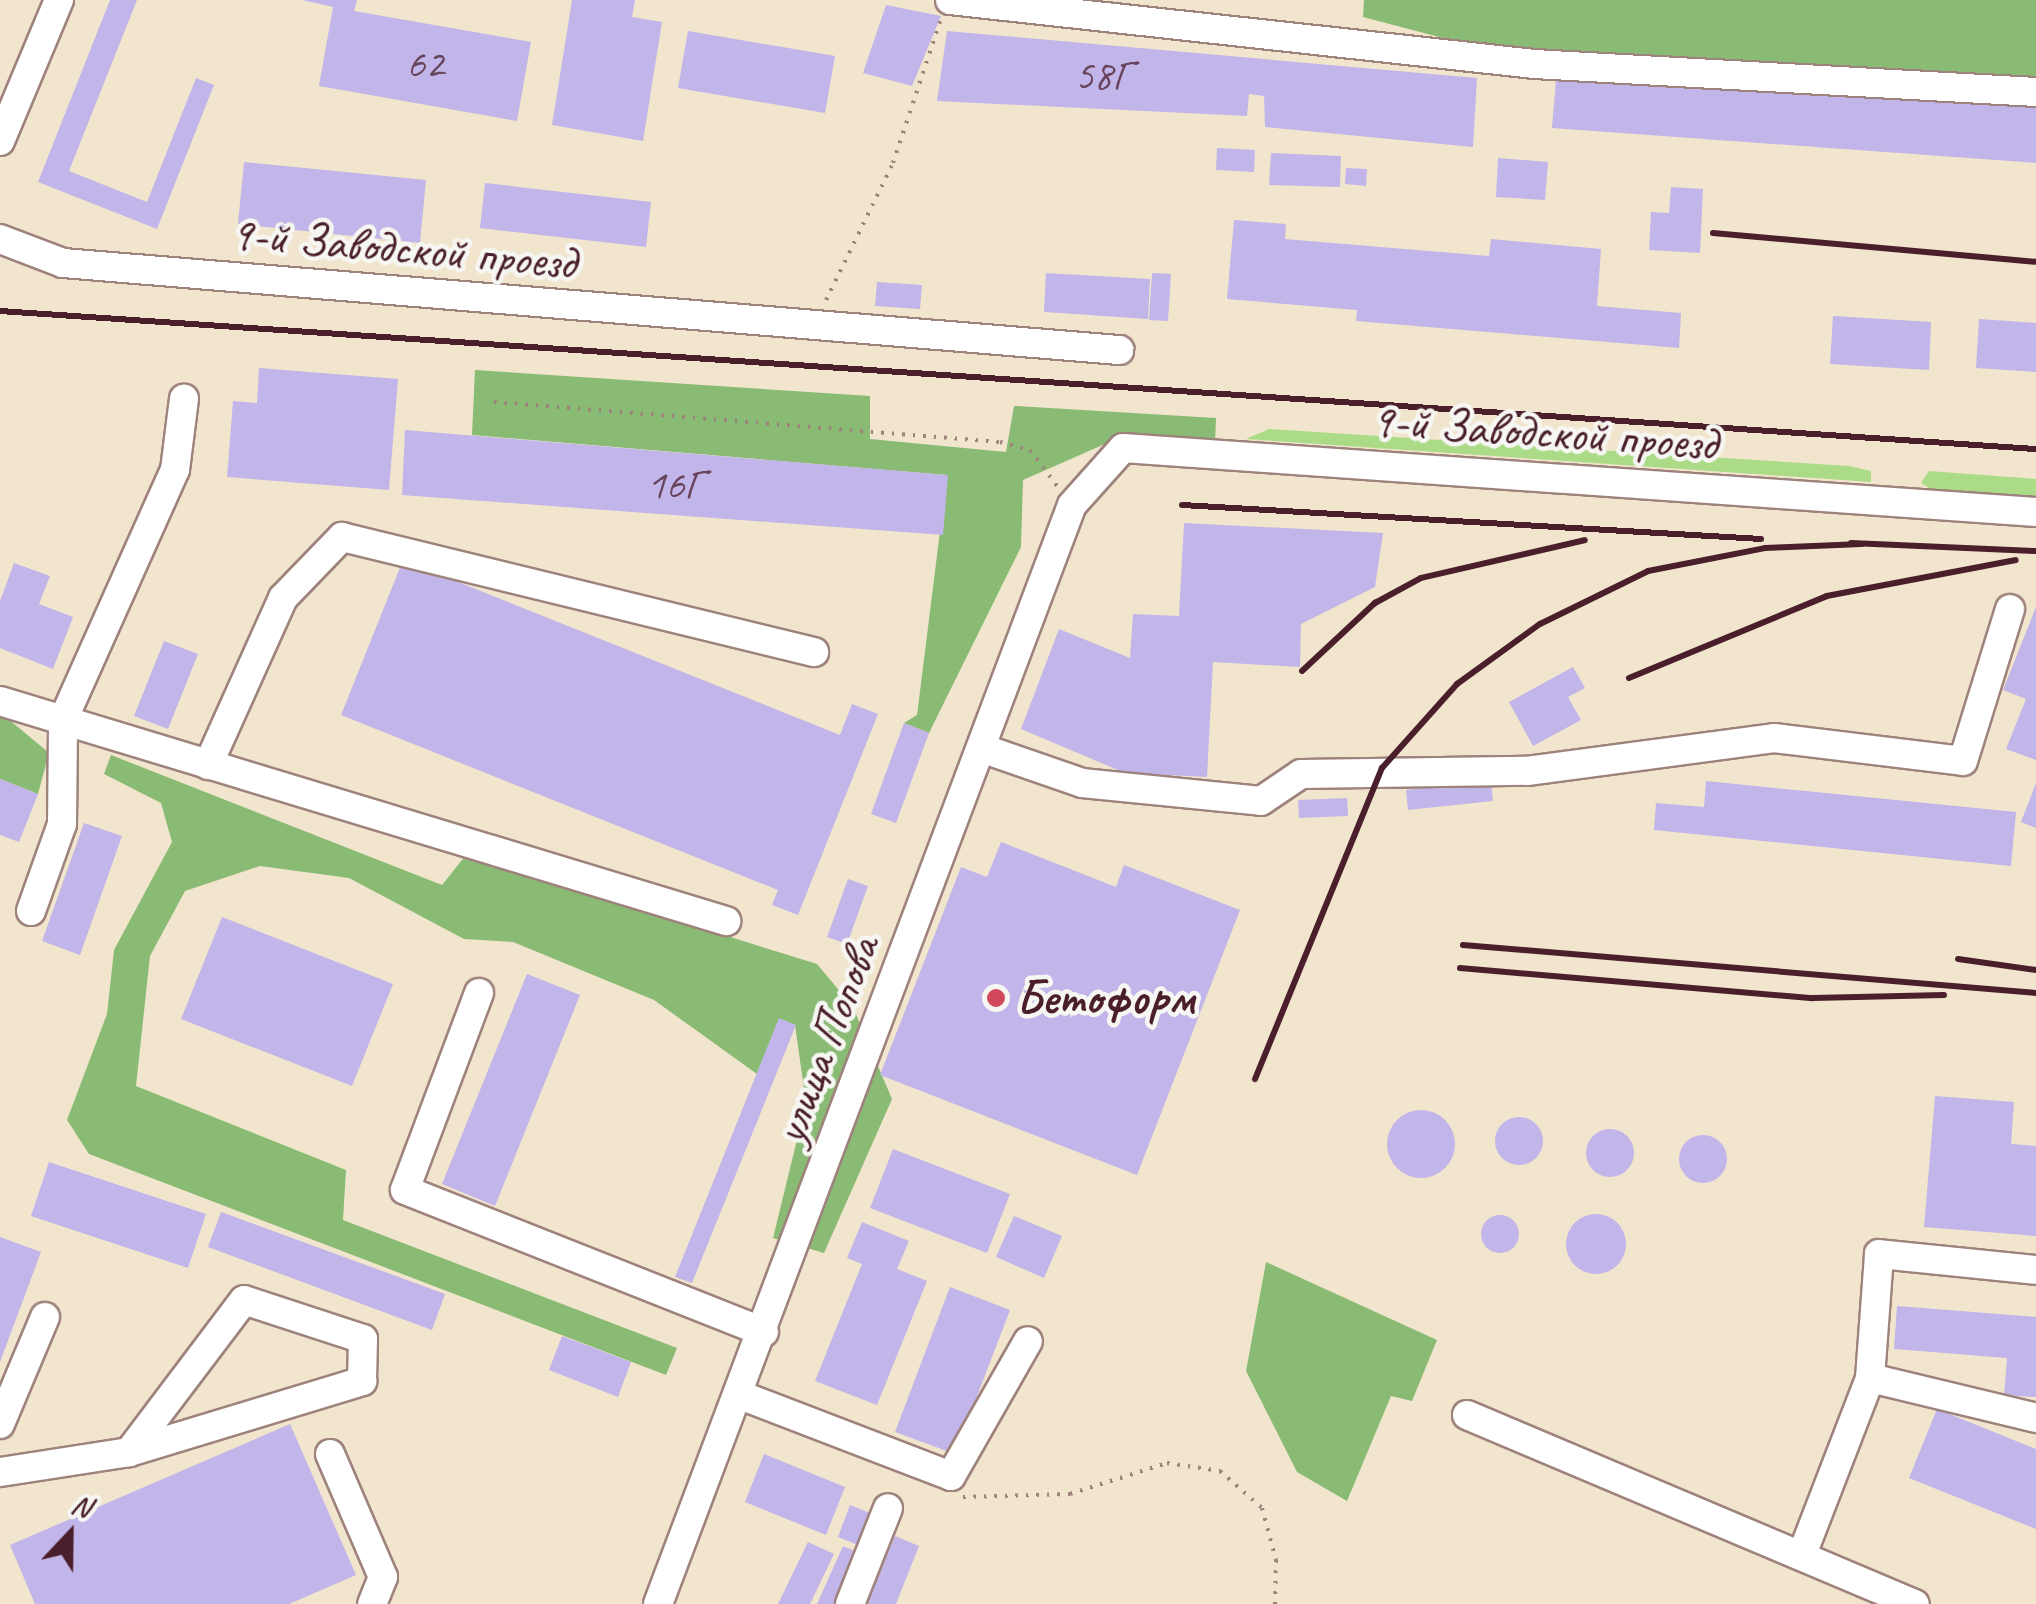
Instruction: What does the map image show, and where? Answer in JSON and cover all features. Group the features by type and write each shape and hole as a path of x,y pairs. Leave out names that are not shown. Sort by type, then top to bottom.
{"street":[{"path":"0,141 59,0"},
{"path":"948,3 1534,64 2036,92"},
{"name":"9-й Заводской проезд","path":"0,240 63,263 802,330 1119,350"},
{"path":"31,911 62,824 63,720 175,470 184,399"},
{"name":"9-й Заводской проезд","path":"1072,506 1123,448 2036,512"},
{"name":"улица Попова","path":"658,1604 764,1332 1072,506"},
{"path":"208,764 283,598 342,537 395,542 814,652"},
{"path":"984,748 1082,783 1261,801 1302,774 1527,770 1774,738 1963,761 2010,610"},
{"path":"0,701 726,922"},
{"path":"479,993 405,1190 764,1332"},
{"path":"1803,1552 1870,1378 1879,1254 2036,1270"},
{"path":"0,1472 128,1452 362,1380 363,1339 244,1300 128,1452"},
{"path":"0,1424 46,1317"},
{"path":"740,1395 951,1476 1028,1341"},
{"path":"1870,1378 2036,1418"},
{"path":"1466,1415 1803,1552 1915,1604"},
{"path":"330,1454 383,1577 372,1604"},
{"path":"850,1604 888,1508"}],"path":[{"path":"824,304 893,163 948,3"},
{"path":"494,402 1000,442 1030,450 1072,506"},
{"path":"947,1495 1009,1503 1167,1463 1220,1471 1262,1508 1276,1560 1275,1604"}],"green space":[{"path":"1364,0 2036,0 2036,100 1557,68 1363,17"},
{"path":"475,370 870,396 870,439 1006,452 1014,406 1216,418 1215,445 1123,436 1023,480 1021,547 929,733 904,723 917,715 947,475 472,435"},
{"path":"1269,429 1849,466 1871,471 1871,482 1246,439"},
{"path":"1929,471 2036,479 2036,496 1931,489 1921,483"},
{"path":"0,712 49,753 38,794 0,779"},
{"path":"111,755 442,885 466,855 817,964 853,1007 892,1099 824,1253 773,1238 806,1103 795,1025 779,1019 757,1074 654,1000 513,942 464,939 349,878 260,866 185,891 150,956 136,1086 346,1170 343,1220 677,1348 666,1375 89,1154 67,1120 107,1014 114,950 172,842 161,803 104,774"},
{"path":"1266,1262 1437,1340 1412,1401 1391,1396 1347,1501 1297,1472 1246,1371"}],"building":[{"path":"110,0 137,0 69,171 147,202 196,78 214,85 157,229 38,182"},
{"path":"302,0 357,0 354,11 531,42 517,121 319,86 333,7"},
{"path":"572,0 635,0 632,17 662,22 643,141 552,125"},
{"path":"886,5 941,16 912,86 863,73"},
{"path":"688,31 835,56 825,113 678,88"},
{"path":"947,31 1477,78 1473,147 1265,127 1264,96 1249,94 1247,116 937,101"},
{"path":"1557,68 2036,102 2036,163 1552,128"},
{"path":"1217,148 1255,150 1254,172 1216,170"},
{"path":"1271,153 1341,156 1340,187 1269,185"},
{"path":"1498,158 1548,162 1545,200 1496,197"},
{"path":"244,162 426,180 420,243 238,224"},
{"path":"1346,168 1367,169 1366,186 1345,184"},
{"path":"485,183 651,202 646,247 480,228"},
{"path":"1671,187 1703,189 1700,253 1649,250 1651,212 1669,213"},
{"path":"1234,220 1286,224 1285,239 1489,256 1491,239 1601,249 1597,306 1681,313 1679,348 1356,321 1357,310 1227,299"},
{"path":"1046,273 1150,279 1148,319 1044,312"},
{"path":"1152,273 1171,274 1168,321 1149,320"},
{"path":"877,282 922,285 920,309 875,306"},
{"path":"1833,316 1931,322 1929,370 1830,364"},
{"path":"1979,319 2036,323 2036,372 1976,368"},
{"path":"259,368 398,379 389,490 227,477 233,401 257,403"},
{"path":"405,430 948,475 943,535 402,495"},
{"path":"1184,523 1383,533 1375,587 1301,624 1300,667 1213,662 1207,777 1125,773 1021,729 1059,629 1130,658 1133,614 1179,616"},
{"path":"403,560 840,735 852,704 878,714 798,915 772,905 778,890 341,715"},
{"path":"14,563 50,576 39,604 73,617 53,669 0,648 0,601"},
{"path":"2036,607 2036,760 2006,749 2026,699 2003,690"},
{"path":"164,641 198,654 168,729 134,716"},
{"path":"1573,667 1585,688 1568,697 1581,720 1533,746 1509,702"},
{"path":"904,723 929,733 896,823 871,814"},
{"path":"0,779 38,794 19,842 0,835"},
{"path":"1491,780 1493,801 1408,810 1406,790"},
{"path":"1706,781 2016,812 2011,866 1654,830 1656,803 1704,807"},
{"path":"2036,783 2036,828 2021,822"},
{"path":"1347,798 1348,816 1299,818 1298,800"},
{"path":"84,823 122,836 80,955 42,941"},
{"path":"1001,842 1116,887 1124,865 1240,910 1137,1175 880,1075 961,867 987,877"},
{"path":"848,879 868,886 847,944 827,937"},
{"path":"222,917 393,984 352,1086 181,1019"},
{"path":"527,974 580,995 495,1206 442,1184"},
{"path":"779,1018 796,1025 692,1283 675,1277"},
{"path":"1935,1096 2014,1102 2011,1144 2036,1146 2036,1236 1924,1227"},
{"path":"1421,1110 1445,1120 1455,1144 1445,1168 1421,1178 1397,1168 1387,1144 1397,1120"},
{"path":"1519,1117 1536,1124 1543,1141 1536,1158 1519,1165 1502,1158 1495,1141 1502,1124"},
{"path":"1610,1129 1627,1136 1634,1153 1627,1170 1610,1177 1593,1170 1586,1153 1593,1136"},
{"path":"1703,1135 1720,1142 1727,1159 1720,1176 1703,1183 1686,1176 1679,1159 1686,1142"},
{"path":"893,1149 1010,1194 987,1253 870,1208"},
{"path":"49,1162 206,1214 188,1268 31,1216"},
{"path":"221,1212 445,1294 432,1330 208,1247"},
{"path":"1596,1214 1617,1223 1626,1244 1617,1265 1596,1274 1575,1265 1566,1244 1575,1223"},
{"path":"1500,1215 1514,1220 1519,1234 1514,1248 1500,1253 1486,1248 1481,1234 1486,1220"},
{"path":"1014,1216 1062,1236 1044,1278 996,1257"},
{"path":"862,1222 909,1241 897,1269 927,1281 877,1405 815,1381 862,1264 847,1258"},
{"path":"0,1237 41,1252 0,1362"},
{"path":"950,1287 1010,1310 955,1454 895,1432"},
{"path":"1897,1306 2036,1317 2036,1397 2004,1395 2007,1358 1894,1349"},
{"path":"562,1336 631,1362 618,1397 549,1370"},
{"path":"1937,1409 2036,1449 2036,1529 1909,1478"},
{"path":"290,1424 356,1575 289,1604 35,1604 10,1545"},
{"path":"764,1454 845,1487 826,1535 745,1502"},
{"path":"850,1505 875,1515 863,1547 838,1537"},
{"path":"895,1536 919,1546 896,1604 867,1604"},
{"path":"808,1542 834,1554 810,1604 778,1604"},
{"path":"843,1546 860,1553 838,1604 817,1604"}],"railway":[{"path":"1713,233 2036,262"},
{"path":"0,311 2036,449"},
{"path":"1182,505 1761,539"},
{"path":"1302,671 1375,603 1421,578 1585,540"},
{"path":"1851,543 2036,551"},
{"path":"1255,1079 1382,768 1457,684 1540,624 1648,571 1765,548 1862,544"},
{"path":"1629,678 1827,596 2016,560"},
{"path":"1463,945 2036,993"},
{"path":"1958,959 2036,970"},
{"path":"1460,968 1813,998 1944,995"}],"place":[{"name":"Бетоформ","path":"996,998"}]}
